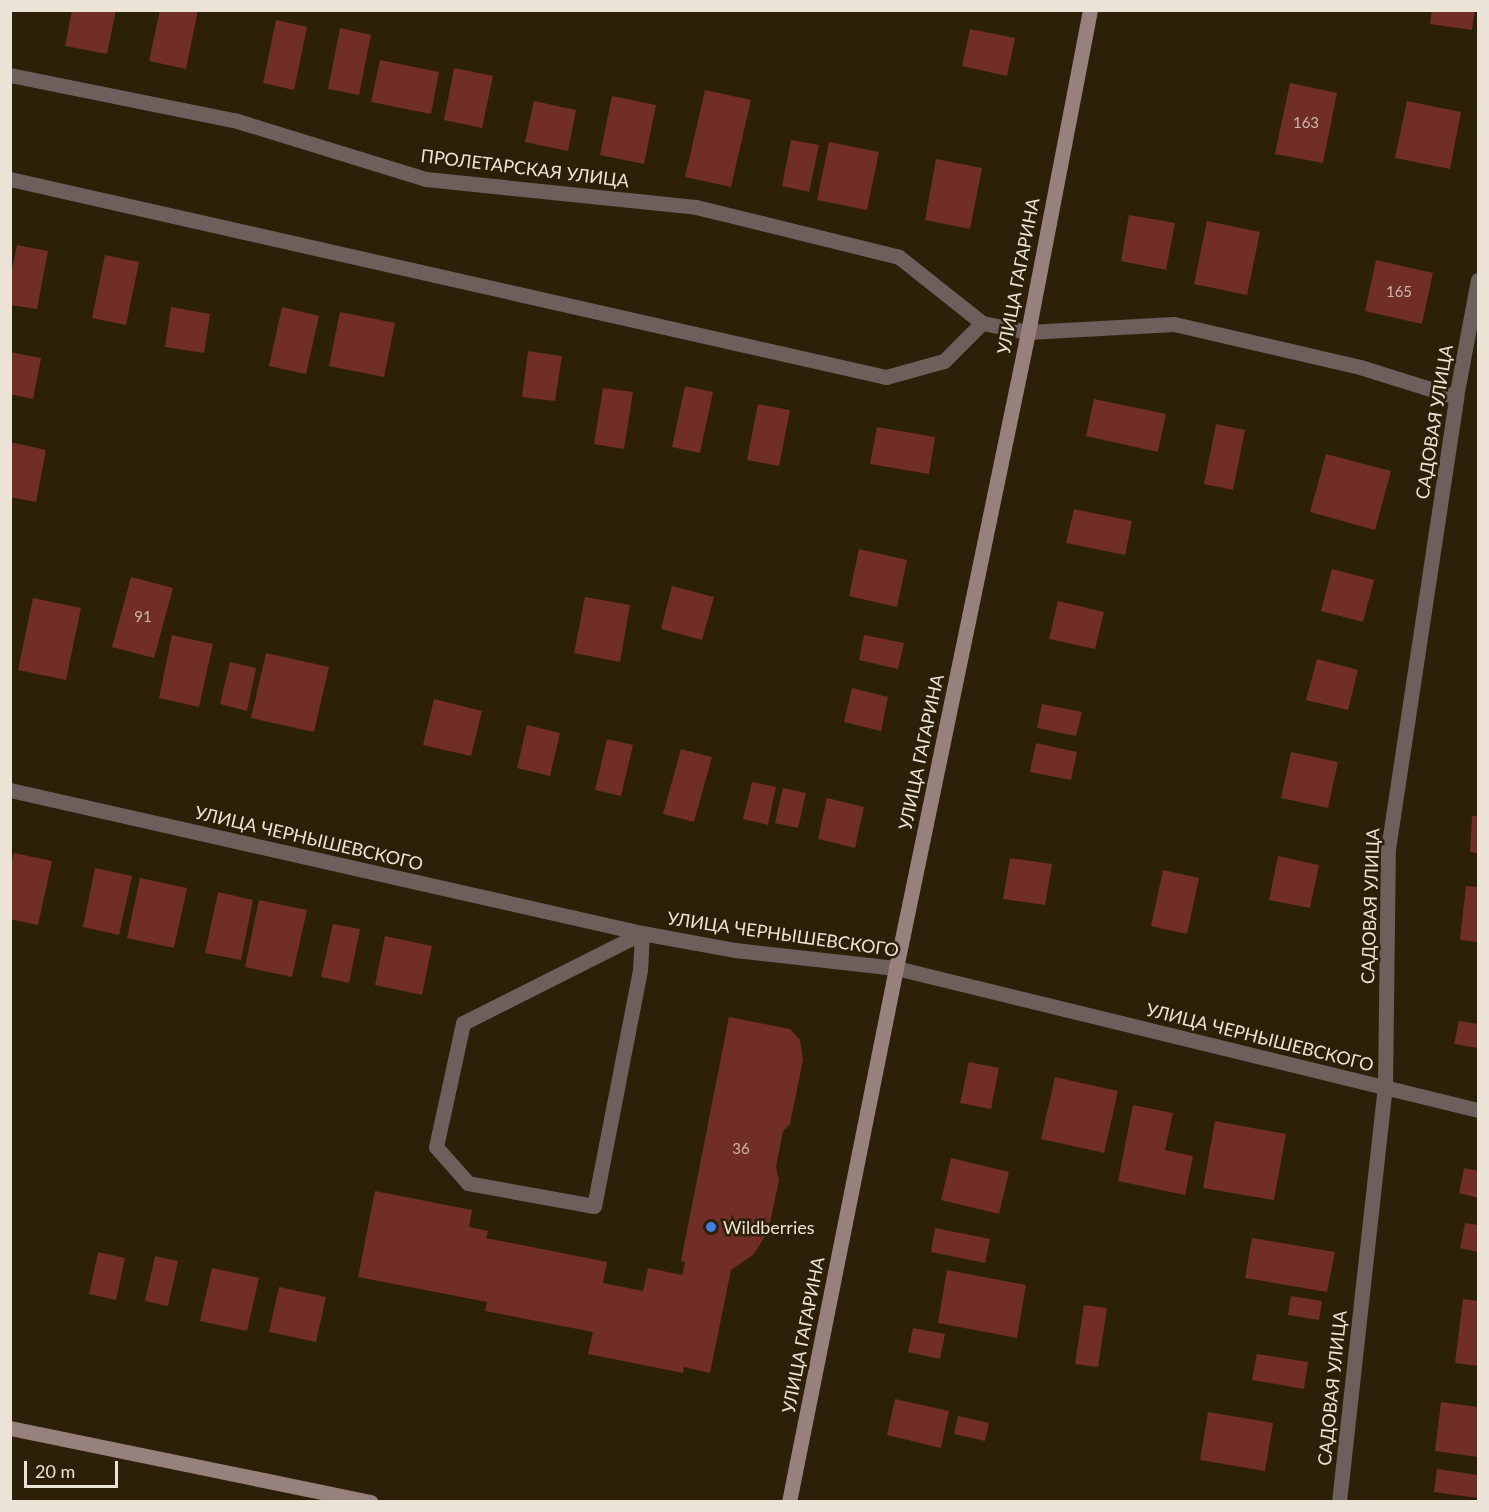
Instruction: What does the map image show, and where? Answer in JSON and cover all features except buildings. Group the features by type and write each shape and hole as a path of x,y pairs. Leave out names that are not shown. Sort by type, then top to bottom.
{"main road":[{"name":"УЛИЦА ГАГАРИНА","path":"789,1502 896,968 1028,332 1090,10"},
{"path":"10,1428 370,1502"}],"street":[{"name":"ПРОЛЕТАРСКАЯ УЛИЦА","path":"10,75 234,120 426,179 696,207 899,257 982,322 1028,332 1173,324 1360,367 1456,397"},
{"path":"10,179 886,377 944,361 982,322"},
{"name":"САДОВАЯ УЛИЦА","path":"1339,1502 1385,1088 1388,849 1456,397 1479,280"},
{"name":"УЛИЦА ЧЕРНЫШЕВСКОГО","path":"10,790 642,933 735,950 896,968 1479,1110"},
{"path":"642,933 640,970 594,1206 468,1183 436,1147 463,1023 642,933"}],"place":[{"name":"Wildberries","path":"711,1227"}]}
